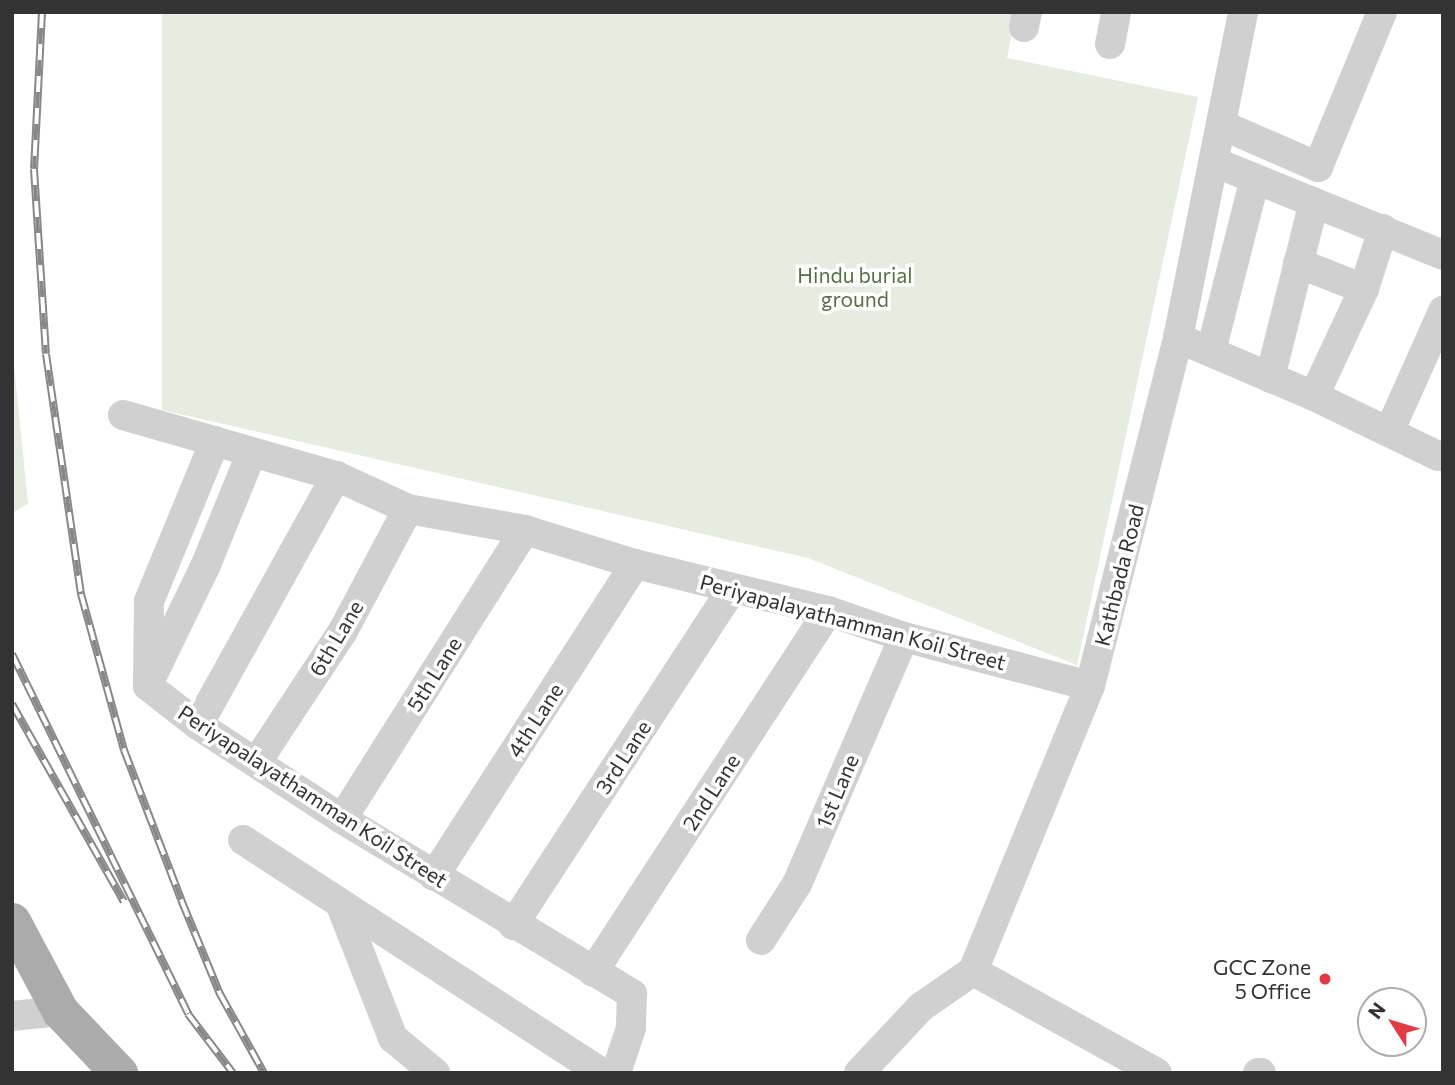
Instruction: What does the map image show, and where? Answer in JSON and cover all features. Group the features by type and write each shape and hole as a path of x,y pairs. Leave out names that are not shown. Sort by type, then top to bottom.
{"main road":[{"path":"12,921 60,1011 119,1073"}],"street":[{"path":"1110,44 1116,12"},
{"name":"Kathbada Road","path":"973,971 1090,685 1178,338 1243,12"},
{"path":"1222,125 1318,167 1382,12"},
{"path":"1214,162 1443,255"},
{"path":"1210,351 1255,178"},
{"path":"1270,378 1314,202"},
{"path":"1314,396 1364,289 1383,229"},
{"path":"1298,263 1364,289"},
{"path":"1389,432 1443,311"},
{"path":"1178,338 1314,396 1438,456"},
{"name":"Periyapalayathamman Koil Street","path":"123,415 336,476 408,509 525,530 635,564 828,611 904,637 1090,685"},
{"path":"148,686 149,601 215,441"},
{"path":"148,686 205,566 252,452"},
{"path":"198,725 336,476"},
{"name":"6th Lane","path":"256,763 343,631 408,509"},
{"name":"5th Lane","path":"342,819 525,530"},
{"name":"4th Lane","path":"434,876 635,564"},
{"name":"3rd Lane","path":"513,925 733,589"},
{"name":"2nd Lane","path":"593,972 828,611"},
{"name":"1st Lane","path":"761,940 797,884 904,637"},
{"name":"Periyapalayathamman Koil Street","path":"148,686 198,725 342,819 513,925 632,994 631,1028 617,1073"},
{"path":"243,840 342,908 602,1073"},
{"path":"342,908 393,1038 435,1073"},
{"path":"859,1073 921,1007 973,971 1139,1068"},
{"path":"12,1016 60,1011"}],"green space":[{"name":"Hindu burial ground","path":"162,12 1016,12 1007,58 1198,97 1077,665 808,558 162,410"},
{"path":"12,345 28,504 12,513"}],"railway":[{"path":"42,12 34,169 46,354 81,594 124,750 182,902 220,994 264,1073"},
{"path":"12,654 188,1014 233,1073"},
{"path":"12,704 124,902"}],"place":[{"name":"GCC Zone 5 Office","path":"1325,979"}]}
